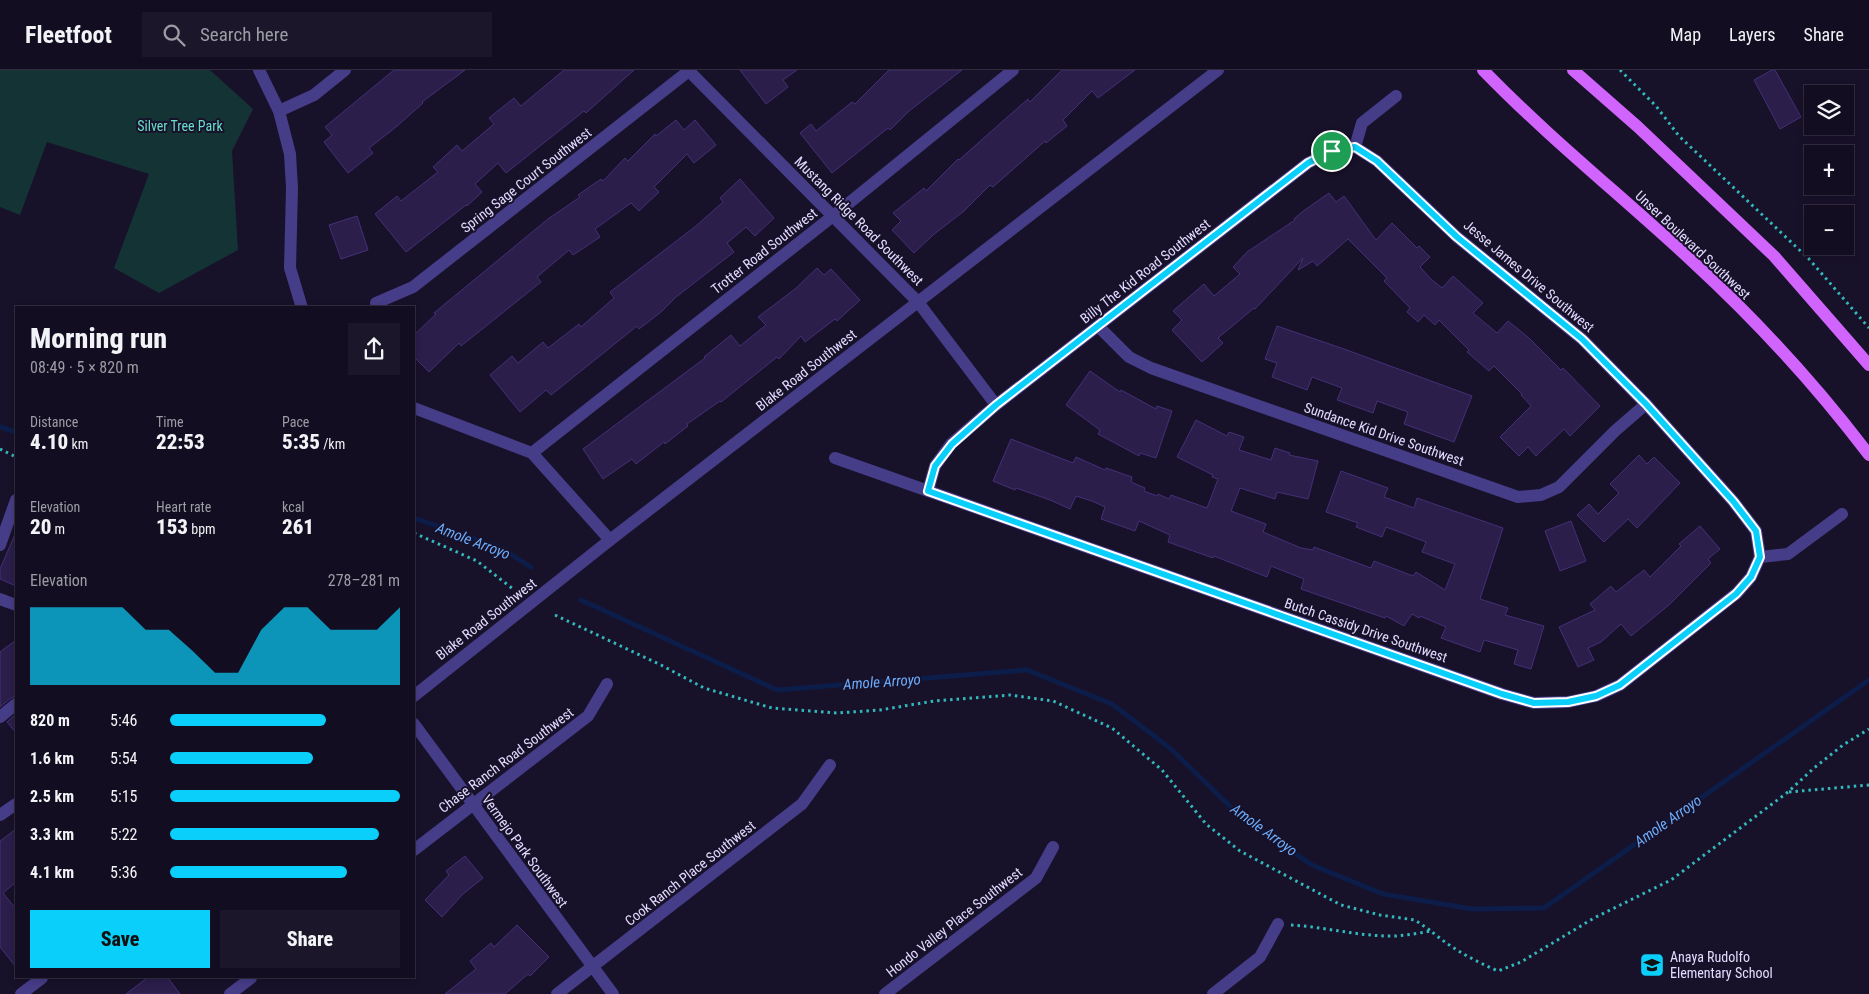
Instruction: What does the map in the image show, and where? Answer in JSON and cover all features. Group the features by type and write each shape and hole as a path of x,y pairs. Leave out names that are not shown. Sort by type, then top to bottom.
{"main road":[{"name":"Unser Boulevard Southwest","path":"1483,70 1505,93 1693,262 1805,375 1869,455"},
{"path":"1573,70 1638,127 1774,256 1869,365"}],"street":[{"path":"259,70 280,111 290,154 292,188 290,268 301,306"},
{"path":"280,111 314,95 344,70"},
{"name":"Mustang Ridge Road Southwest","path":"689,70 918,302 996,405"},
{"name":"Spring Sage Court Southwest","path":"376,303 413,288 689,70"},
{"name":"Trotter Road Southwest","path":"532,453 833,216 1013,70"},
{"name":"Blake Road Southwest","path":"415,695 610,540 1218,70"},
{"path":"1355,147 1362,123 1396,96"},
{"name":"Billy The Kid Road Southwest","path":"928,491 935,466 952,444 996,405 1308,163 1332,151 1355,147"},
{"name":"Jesse James Drive Southwest","path":"1355,147 1377,161 1457,237 1582,339 1646,404 1733,501 1756,531 1760,557"},
{"name":"Sundance Kid Drive Southwest","path":"1098,326 1129,357 1151,368 1518,497 1541,495 1559,486 1615,431 1646,404"},
{"path":"415,408 532,453 610,540"},
{"name":"Butch Cassidy Drive Southwest","path":"835,458 1502,694 1534,703 1568,702 1596,696 1620,685 1736,594 1751,577 1760,557"},
{"path":"0,545 15,503"},
{"path":"1760,557 1788,554 1842,514"},
{"path":"0,599 15,605"},
{"name":"Chase Ranch Road Southwest","path":"415,849 588,716 607,684"},
{"path":"0,717 15,705"},
{"name":"Vermejo Park Southwest","path":"415,725 613,994"},
{"name":"Cook Ranch Place Southwest","path":"557,994 802,804 830,765"},
{"path":"0,815 15,805"},
{"name":"Hondo Valley Place Southwest","path":"885,994 1036,878 1053,847"},
{"path":"1213,994 1260,957 1278,924"},
{"path":"21,994 42,978"},
{"path":"230,994 251,978"}],"path":[{"path":"1620,70 1656,106 1679,136 1809,258 1869,328"},
{"path":"0,449 15,456"},
{"path":"415,533 477,562 513,589"},
{"path":"554,616 661,665 704,688 772,708 837,713 880,710 934,701 1010,695 1053,701 1112,728 1162,770 1206,824 1240,851 1341,905 1380,915 1415,920 1470,959 1498,971 1521,962 1594,918 1671,880 1788,792 1843,745 1869,729"},
{"path":"1788,792 1869,785"},
{"path":"1278,924 1396,936 1431,931"}],"green space":[{"name":"Silver Tree Park","path":"0,70 210,70 253,109 232,151 238,250 159,293 114,268 149,174 47,142 20,215 0,207"}],"building":[{"path":"394,70 465,70 422,102 396,127 369,148 373,153 348,173 324,142 332,135 325,127"},
{"path":"564,70 634,70 586,113 584,111 506,173 498,163 475,184 482,192 467,206 406,252 375,214 397,196 401,201 438,172 433,167 457,145 462,151 494,124 489,118 514,98 521,106"},
{"path":"740,70 797,70 783,80 788,87 766,104"},
{"path":"889,70 962,70 909,111 890,130 888,128 832,173 800,133 811,124 816,131 852,102 855,104"},
{"path":"1062,70 1135,70 1098,98 1092,91 1063,120 1067,126 1046,143 1045,141 993,187 990,185 964,211 933,235 914,253 892,230 901,221 893,213 924,188 926,191 958,159 1028,99 1030,102"},
{"path":"1775,70 1801,117 1780,129 1754,80"},
{"path":"676,120 684,130 695,120 716,145 694,163 687,154 654,187 659,192 639,211 631,203 595,229 600,237 573,255 569,250 537,277 541,282 461,346 459,343 429,372 415,358 415,334 436,314 434,313 548,219 580,197 578,195 601,179 603,181 625,158 628,161 655,134 656,136"},
{"path":"740,179 774,218 755,236 746,227 727,243 734,252 676,297 661,312 639,329 637,326 551,395 546,390 520,412 490,375 512,356 518,363 543,342 548,348 579,324 581,327 614,298 610,292 696,226 723,202 720,198"},
{"path":"1329,193 1336,202 1344,196 1376,240 1392,223 1417,248 1419,246 1430,257 1420,267 1431,279 1442,288 1453,276 1483,303 1473,313 1497,333 1508,321 1529,338 1561,370 1563,368 1600,406 1570,436 1564,429 1536,456 1528,447 1519,456 1500,437 1531,406 1522,394 1494,366 1489,371 1467,352 1469,350 1439,320 1435,325 1424,315 1418,322 1407,312 1410,308 1384,281 1387,278 1348,239 1317,266 1313,261 1298,270 1303,258 1255,309 1218,338 1223,343 1202,362 1172,330 1182,320 1173,311 1204,284 1214,296 1240,274 1233,267 1247,252 1295,220 1302,212"},
{"path":"357,216 368,250 341,259 329,225"},
{"path":"817,268 824,275 831,269 860,300 837,321 835,319 805,342 801,336 779,359 777,357 721,402 687,424 688,426 665,444 664,442 636,464 632,459 603,479 583,449 705,358 731,335 740,346 766,325 758,317 795,289"},
{"path":"1277,326 1472,396 1454,442 1404,424 1408,412 1377,401 1373,413 1337,400 1342,388 1312,377 1307,390 1272,377 1277,363 1265,359"},
{"path":"1090,371 1120,392 1121,390 1156,409 1157,406 1172,411 1156,458 1140,453 1139,456 1098,434 1100,430 1066,405"},
{"path":"1196,420 1227,436 1229,432 1244,437 1239,450 1271,460 1275,448 1290,453 1289,455 1318,461 1308,499 1277,492 1275,499 1240,488 1231,511 1266,524 1263,532 1301,548 1313,550 1314,547 1371,568 1374,561 1413,576 1416,572 1445,590 1455,564 1422,552 1426,542 1386,527 1382,537 1356,527 1358,523 1326,512 1341,471 1388,488 1384,497 1414,508 1417,498 1503,528 1480,599 1508,608 1505,615 1544,626 1531,669 1514,664 1518,650 1484,640 1480,652 1441,638 1446,627 1420,616 1419,618 1412,614 1404,626 1386,616 1385,618 1301,589 1304,579 1271,566 1267,577 1214,556 1213,558 1168,542 1170,535 1139,521 1135,531 1101,519 1105,507 1092,501 1076,496 1070,509 1050,500 1016,488 1015,490 993,481 1011,439 1073,463 1076,457 1105,470 1106,468 1132,477 1131,482 1145,488 1144,491 1157,496 1158,494 1169,499 1171,495 1207,508 1218,479 1177,457"},
{"path":"1639,455 1647,464 1654,457 1680,483 1637,528 1628,519 1604,542 1577,515 1589,504 1598,514 1619,493 1610,484"},
{"path":"1571,521 1586,561 1560,571 1545,531"},
{"path":"1700,526 1720,549 1708,559 1711,563 1670,604 1631,636 1621,624 1601,642 1588,648 1594,660 1578,667 1559,627 1595,610 1590,604 1611,586 1616,592 1644,570 1650,577 1681,546 1679,544"},
{"path":"15,534 15,586 0,579 0,569"},
{"path":"15,641 15,696 0,707 0,652"},
{"path":"15,715 15,732 7,722"},
{"path":"15,830 15,883 3,893 15,908 15,966 0,947 0,841"},
{"path":"465,856 483,878 463,894 442,917 425,900 449,875 446,871"},
{"path":"517,925 549,957 530,976 528,974 505,994 445,994 476,969 470,961 491,943 494,947"},
{"path":"147,978 168,978 180,994 126,994"}],"waterway":[{"name":"Amole Arroyo","path":"0,427 15,432"},
{"name":"Amole Arroyo","path":"415,518 501,548 531,567"},
{"name":"Amole Arroyo","path":"581,600 777,690 1027,670 1112,704 1171,749 1240,816 1312,865 1383,894 1472,909 1544,908 1869,680"}],"place":[{"name":"Anaya Rudolfo Elementary School","path":"1652,965"}],"route":[{"path":"1355,147 1377,161 1457,237 1582,339 1646,404 1733,501 1756,531 1760,557 1751,577 1736,594 1620,685 1596,696 1568,702 1534,703 1502,694 928,491 935,466 952,444 996,405 1308,163 1332,151 1355,147"}]}
